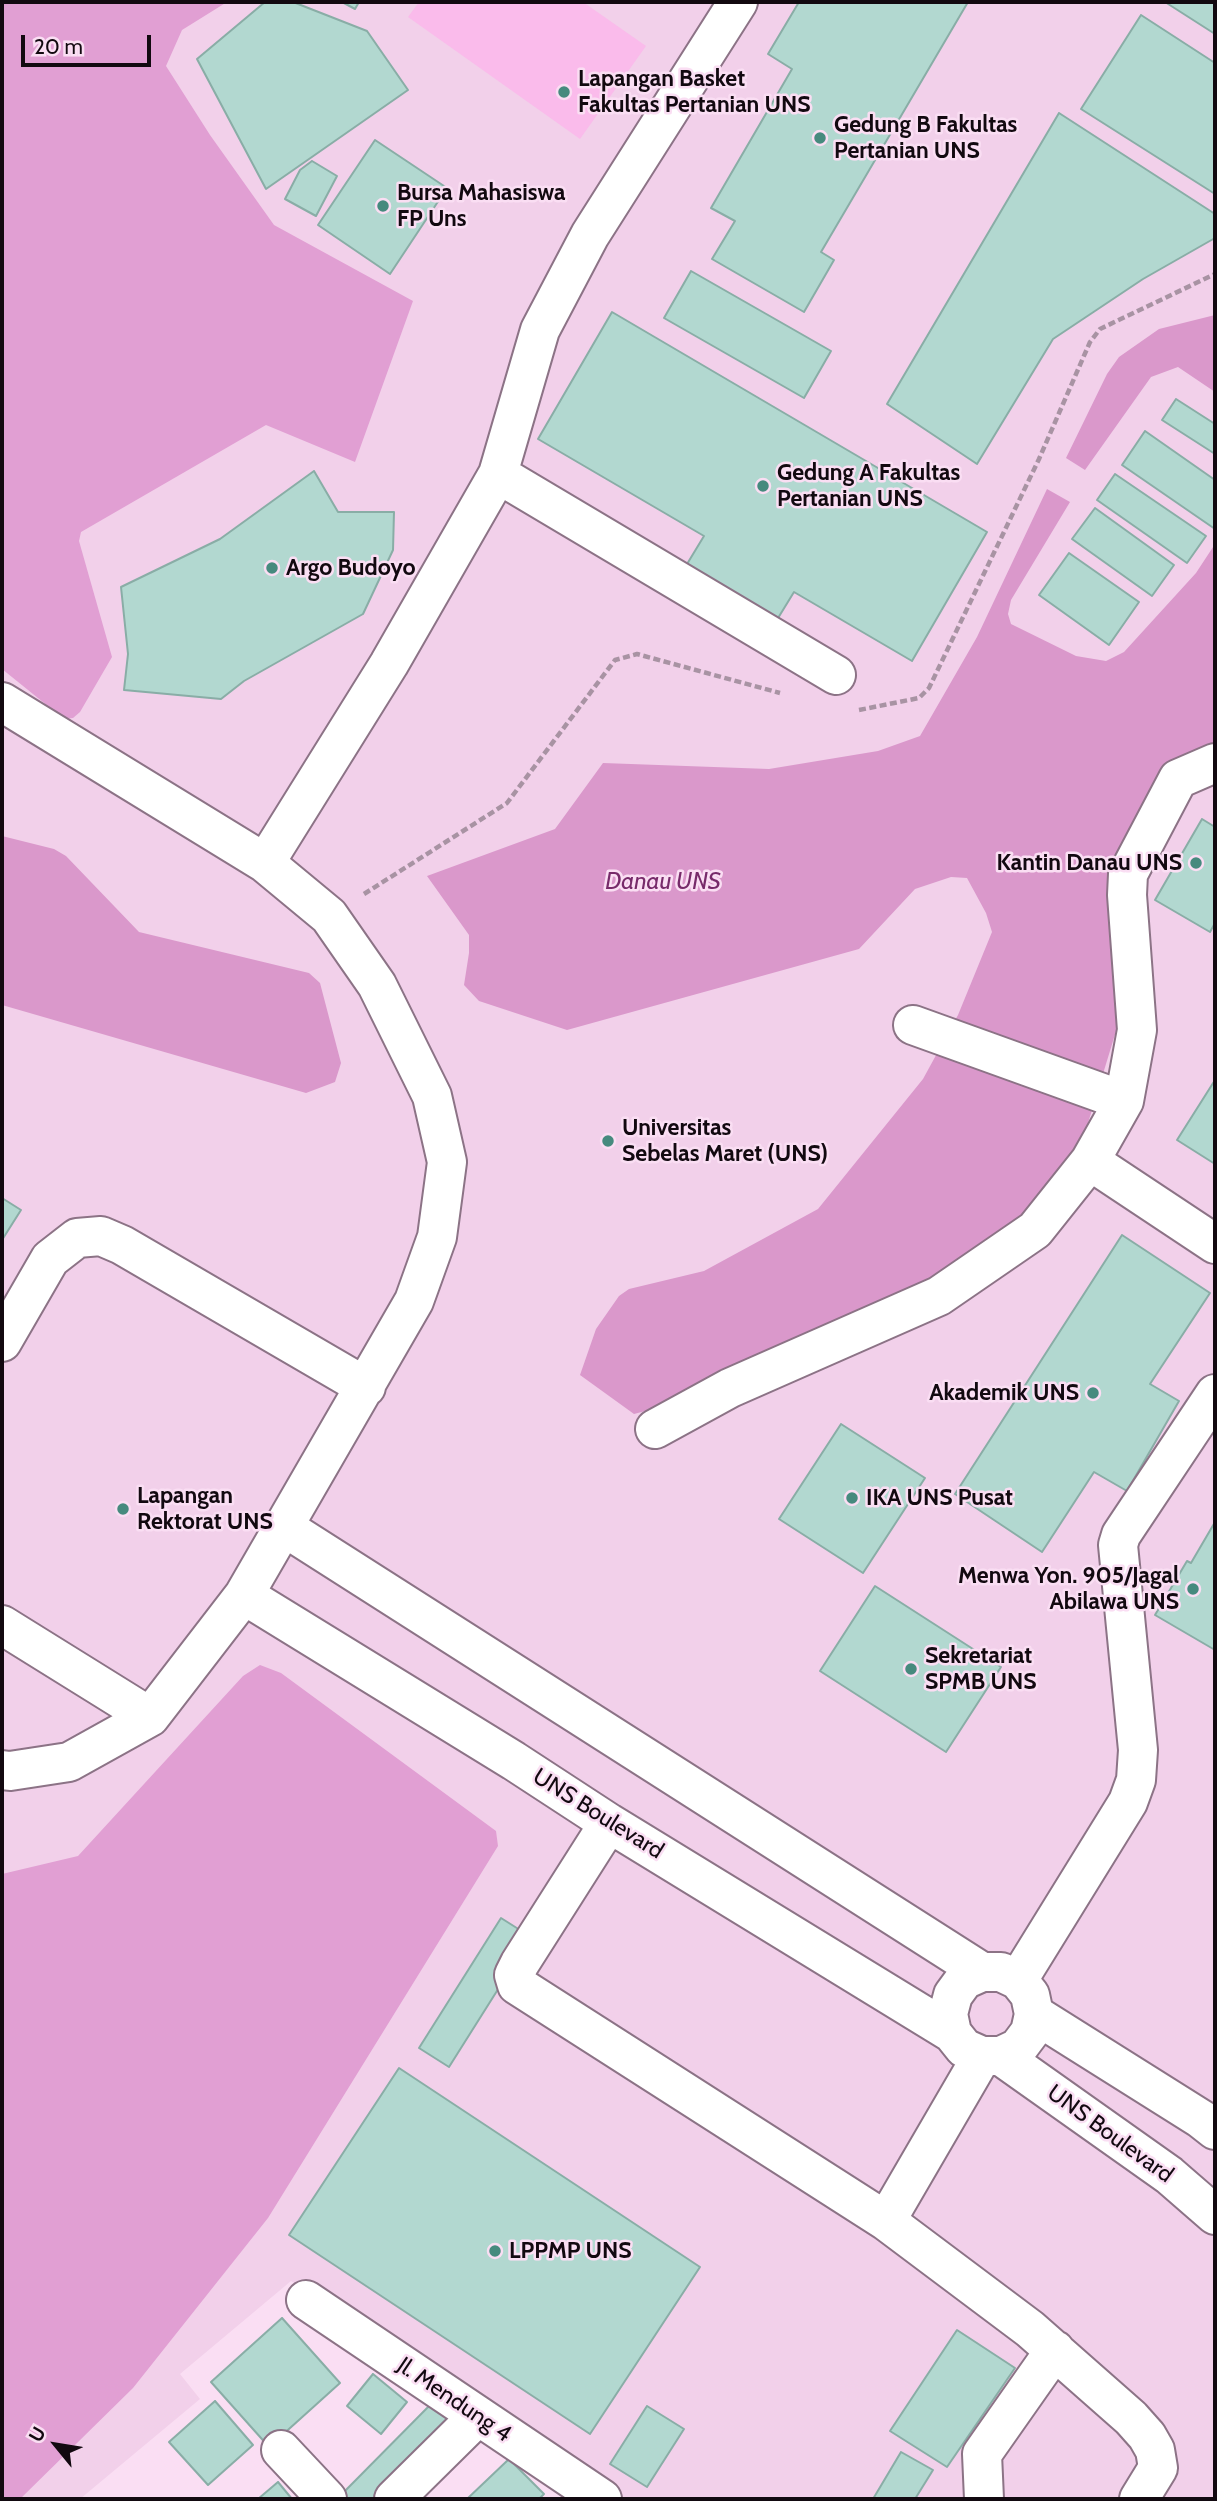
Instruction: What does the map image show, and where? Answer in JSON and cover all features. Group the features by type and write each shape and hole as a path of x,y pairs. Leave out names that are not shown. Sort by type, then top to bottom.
{"street":[{"path":"265,863 389,664 498,474 540,330 590,235 738,2"},
{"path":"498,474 836,675"},
{"path":"2,702 265,863 329,916 377,985 432,1096 447,1163 437,1237 414,1301 244,1595 150,1717 69,1762 5,1772"},
{"path":"655,1429 730,1388 939,1296 1035,1230 1090,1161 1124,1101 1138,1030 1127,895 1128,874 1178,779 1215,763"},
{"path":"913,1025 1124,1101"},
{"path":"1090,1161 1215,1244"},
{"path":"2,1342 50,1259 77,1238 101,1236 122,1245 366,1387"},
{"path":"284,1527 552,1700 1000,1976 1030,1995 1034,2014 1030,2032 1018,2048 991,2056 964,2048 952,2033 948,2014 953,1995 964,1980 1000,1976 1128,1802 1136,1780 1138,1750 1118,1545 1121,1535 1215,1394"},
{"name":"UNS Boulevard","path":"244,1595 952,2033"},
{"path":"2,1626 150,1717"},
{"path":"609,1823 520,1963 514,1975 517,1985 886,2221 983,2291 1055,2350 1131,2418 1155,2450 1158,2468 1139,2499"},
{"path":"1034,2014 1215,2130"},
{"path":"886,2221 991,2056"},
{"name":"UNS Boulevard","path":"991,2056 1169,2175 1215,2215"},
{"name":"Jl. Mendung 4","path":"306,2300 602,2499"},
{"path":"984,2499 982,2454 1055,2350"},
{"path":"394,2499 478,2416"},
{"path":"282,2450 327,2499"}],"path":[{"path":"849,712 919,698 929,688 1039,459 1090,342 1100,329 1215,274"},
{"path":"329,916 507,803 615,660 637,654 787,695"}],"shaded area":[{"name":"Universitas Sebelas Maret (UNS)","path":"2,2 1215,2 1215,2499 614,2499 291,2281 180,2374 200,2399 80,2499 2,2499"},
{"path":"2,2 227,2 182,30 166,66 210,135 274,225 413,301 355,462 266,425 81,532 79,541 112,657 80,712 73,718 64,719 2,669"},
{"name":"Lapangan Basket Fakultas Pertanian UNS","path":"419,2 583,2 646,46 580,139 408,17"},
{"path":"260,1665 281,1673 496,1831 498,1846 268,2218 133,2388 20,2499 2,2499 2,1874 78,1856 243,1676"}],"water":[{"path":"1215,315 1215,392 1178,367 1151,377 1085,470 1066,458 1107,374 1119,357 1159,329"},
{"name":"Danau UNS","path":"1047,489 1070,502 1011,600 1008,614 1011,624 1076,656 1106,661 1124,652 1196,573 1215,544 1215,749 1166,771 1120,1018 1081,1146 1056,1189 984,1250 892,1299 653,1409 634,1414 580,1375 596,1329 619,1296 629,1289 704,1271 818,1209 923,1079 958,1015 992,932 986,913 967,878 951,877 915,889 859,949 567,1030 479,1001 464,985 469,935 427,876 555,829 603,763 769,769 878,751 920,736 977,637"},
{"path":"2,836 54,849 66,856 139,932 309,973 320,983 341,1063 335,1082 306,1093 2,1005"}],"building":[{"path":"265,2 293,2 367,31 408,90 266,189 197,59"},
{"path":"342,2 359,2 355,9"},
{"name":"Gedung B Fakultas Pertanian UNS","path":"799,2 968,2 821,252 834,260 804,312 712,259 735,221 711,208 792,69 768,54"},
{"path":"1165,2 1215,2 1215,34"},
{"path":"1141,15 1215,63 1215,194 1081,109"},
{"path":"1059,113 1215,214 1215,238 1143,279 1053,339 977,464 887,404"},
{"name":"Bursa Mahasiswa FP Uns","path":"375,140 447,188 390,274 318,225"},
{"path":"312,161 337,176 316,216 285,199 300,170"},
{"path":"691,271 831,351 804,398 664,318"},
{"name":"Gedung A Fakultas Pertanian UNS","path":"612,312 987,532 912,661 794,592 775,623 684,569 704,536 538,439"},
{"path":"1176,399 1215,424 1215,454 1162,420"},
{"path":"1145,431 1215,480 1215,529 1122,465"},
{"name":"Argo Budoyo","path":"314,471 338,512 394,512 393,550 363,614 244,681 221,699 124,690 128,654 121,587 220,539"},
{"path":"1115,474 1206,536 1187,563 1097,500"},
{"path":"1095,508 1174,565 1152,596 1072,539"},
{"path":"1069,553 1139,602 1109,645 1039,595"},
{"name":"Kantin Danau UNS","path":"1202,819 1215,827 1215,923 1210,932 1155,900"},
{"path":"1215,1080 1215,1164 1177,1140"},
{"path":"2,1198 21,1210 2,1240"},
{"name":"Akademik UNS","path":"1122,1235 1210,1293 1150,1384 1179,1401 1127,1491 1094,1472 1042,1552 955,1494"},
{"name":"IKA UNS Pusat","path":"841,1424 925,1478 863,1573 779,1519"},
{"name":"Menwa Yon. 905/Jagal Abilawa UNS","path":"1215,1522 1215,1650 1155,1615 1187,1561 1191,1563"},
{"name":"Sekretariat SPMB UNS","path":"875,1586 1001,1667 946,1752 820,1671"},
{"path":"501,1918 531,1937 449,2067 419,2048"},
{"name":"LPPMP UNS","path":"399,2068 700,2267 590,2434 289,2235"},
{"path":"282,2318 340,2383 269,2447 211,2382"},
{"path":"957,2330 1015,2368 947,2467 890,2431"},
{"path":"373,2374 407,2402 381,2434 347,2406"},
{"path":"215,2401 253,2445 208,2485 169,2442"},
{"path":"434,2401 456,2422 381,2499 342,2499 340,2496"},
{"path":"647,2406 684,2429 647,2487 610,2464"},
{"path":"901,2452 933,2470 915,2499 873,2499"},
{"path":"509,2459 544,2494 539,2499 467,2499"},
{"path":"278,2482 292,2499 258,2499"}],"place":[{"name":"Lapangan Basket Fakultas Pertanian UNS","path":"564,92"},
{"name":"Gedung B Fakultas Pertanian UNS","path":"820,138"},
{"name":"Bursa Mahasiswa FP Uns","path":"383,206"},
{"name":"Gedung A Fakultas Pertanian UNS","path":"763,486"},
{"name":"Argo Budoyo","path":"272,568"},
{"name":"Kantin Danau UNS","path":"1196,863"},
{"name":"Universitas Sebelas Maret (UNS)","path":"608,1141"},
{"name":"Akademik UNS","path":"1093,1393"},
{"name":"IKA UNS Pusat","path":"852,1498"},
{"name":"Lapangan Rektorat UNS","path":"123,1509"},
{"name":"Menwa Yon. 905/Jagal Abilawa UNS","path":"1193,1589"},
{"name":"Sekretariat SPMB UNS","path":"911,1669"},
{"name":"LPPMP UNS","path":"495,2251"}]}
